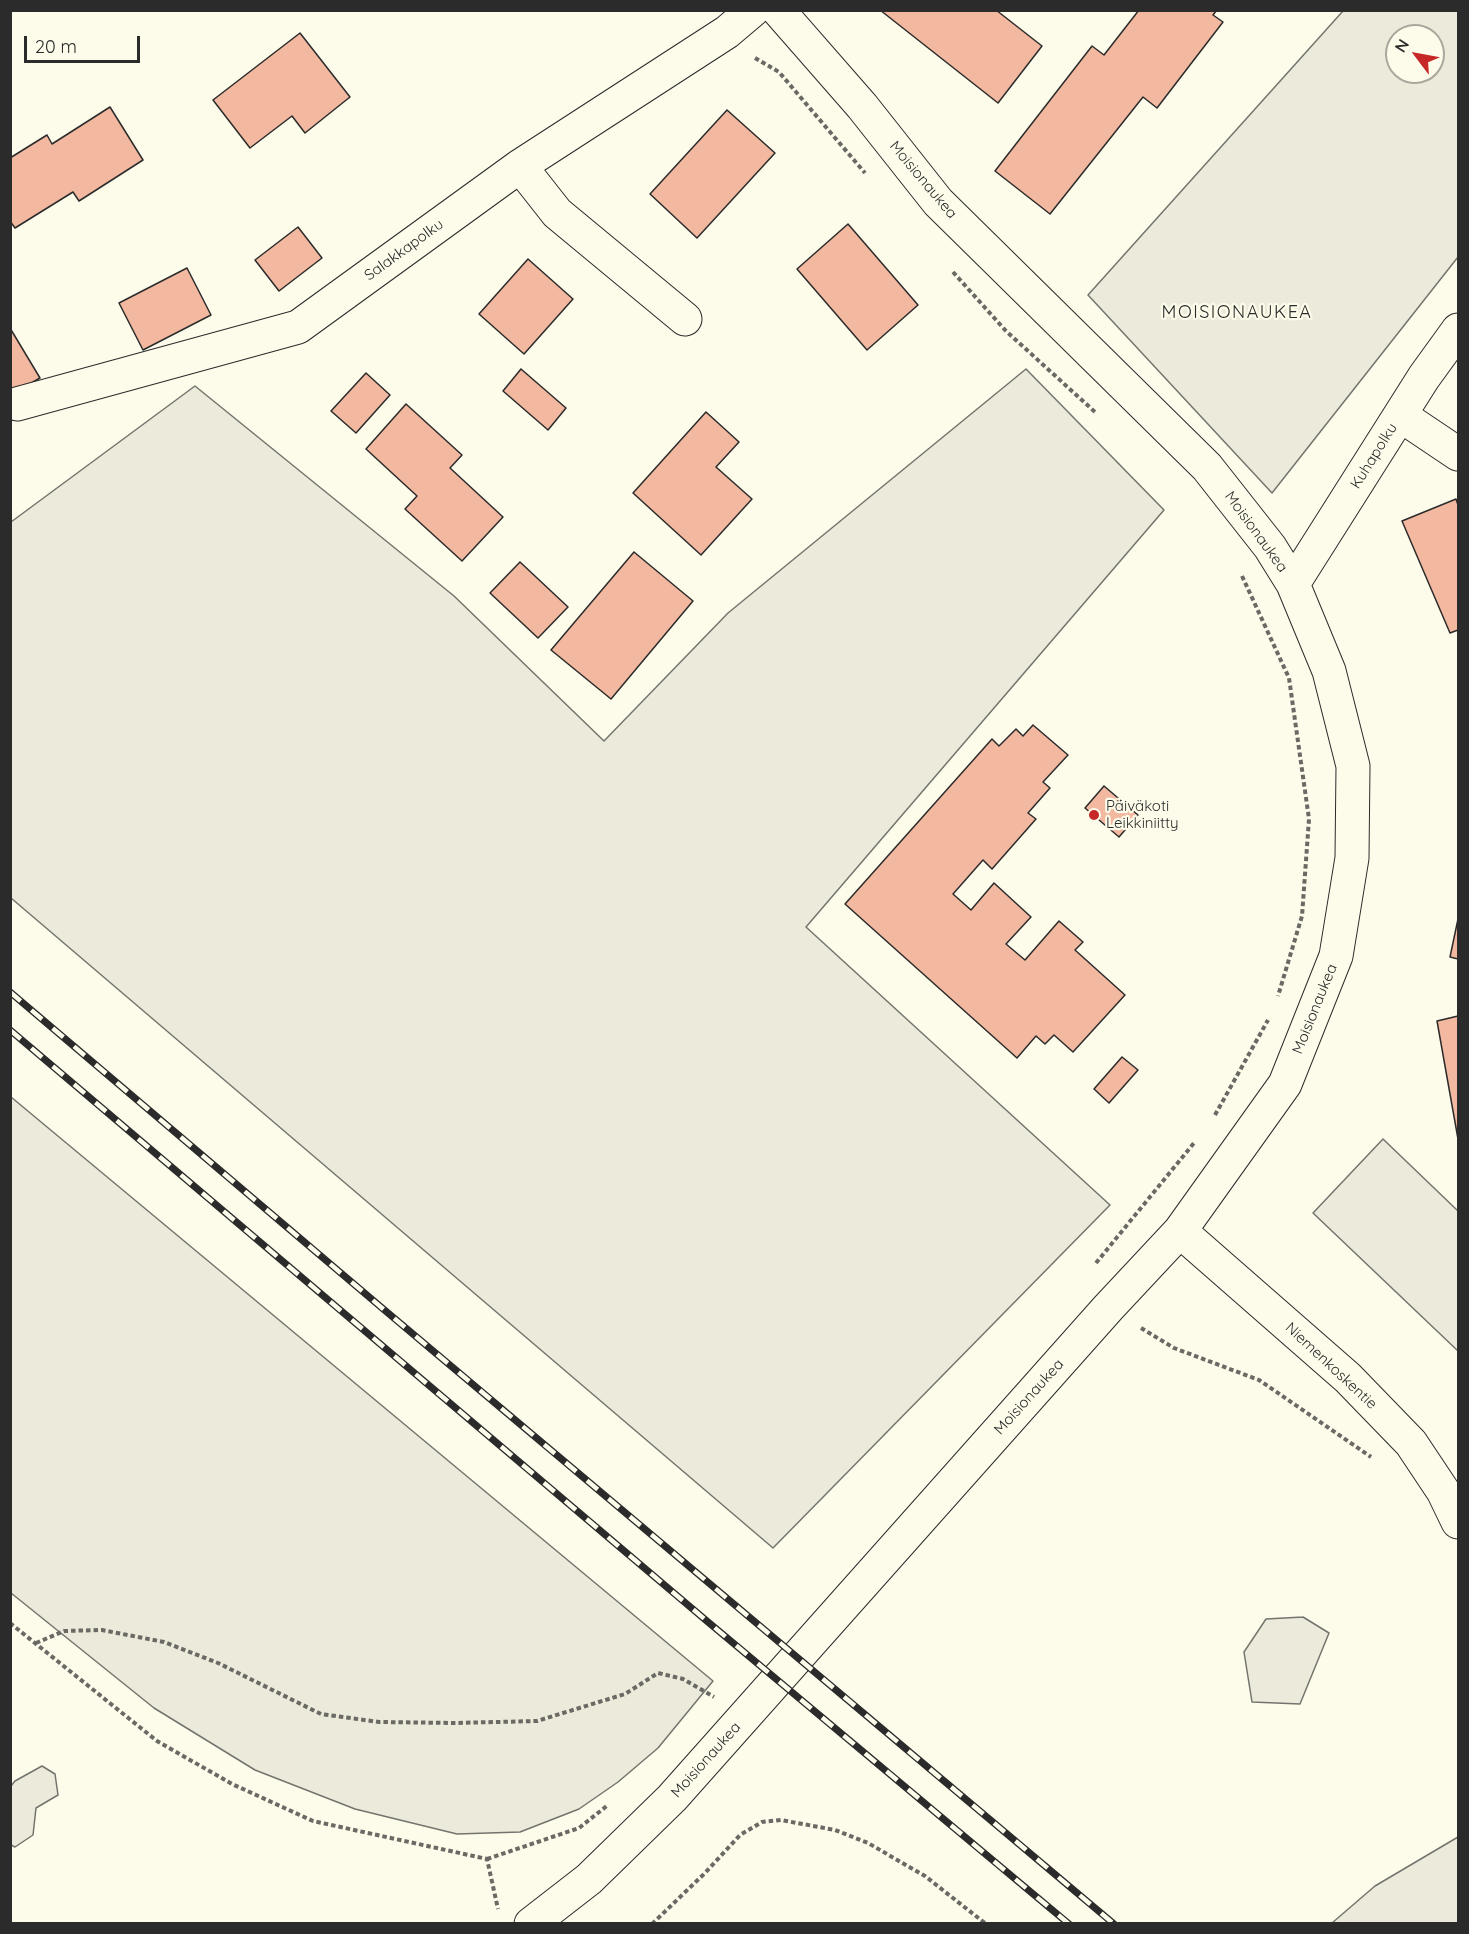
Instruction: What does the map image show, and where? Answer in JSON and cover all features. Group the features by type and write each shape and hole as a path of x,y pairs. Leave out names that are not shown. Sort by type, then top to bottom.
{"street":[{"name":"Salakkapolku","path":"16,404 298,327 520,166 727,32 753,10"},
{"name":"Moisionaukea","path":"531,1923 590,1879 672,1798 1108,1308 1180,1231 1286,1084 1336,956 1352,858 1353,766 1329,671 1293,584 1270,547 1207,467 938,202 862,106 778,10"},
{"path":"520,166 557,213 685,319"},
{"name":"Kuhapolku","path":"1293,584 1424,377 1458,330"},
{"path":"1400,415 1458,454"},
{"name":"Niemenkoskentie","path":"1180,1231 1348,1378 1411,1443 1450,1486 1458,1522"}],"path":[{"path":"727,32 750,55 779,72 869,178"},
{"path":"953,272 1006,331 1099,415"},
{"path":"1238,567 1289,678 1309,819 1302,916 1276,1002"},
{"path":"1215,1115 1273,1012"},
{"path":"1092,1268 1202,1134"},
{"path":"1108,1308 1174,1347 1259,1380 1372,1458"},
{"path":"10,1623 157,1741 232,1784 313,1821 487,1859 579,1828 616,1799"},
{"path":"36,1643 64,1631 102,1630 164,1642 218,1663 321,1714 379,1722 537,1721 625,1694 658,1673 683,1679 715,1698"},
{"path":"652,1923 705,1873 740,1835 762,1822 781,1820 835,1830 868,1843 925,1876 986,1923"},
{"path":"487,1859 498,1913"}],"shaded area":[{"path":"1343,11 1458,11 1458,257 1272,493 1088,295"},
{"path":"1026,369 1164,510 806,927 1110,1205 773,1548 11,898 11,522 195,386 454,596 604,741 728,613"},
{"path":"11,1097 713,1681 658,1748 618,1782 579,1809 520,1832 457,1834 355,1809 255,1770 154,1708 11,1593"},
{"path":"1383,1139 1458,1211 1458,1351 1313,1213"},
{"path":"1303,1617 1329,1633 1300,1704 1252,1702 1244,1652 1266,1619"},
{"path":"42,1766 55,1774 58,1795 36,1808 33,1835 15,1847 11,1845 11,1786 15,1781"},
{"path":"1458,1837 1458,1923 1332,1923 1375,1886"}],"building":[{"path":"880,10 996,10 1042,46 998,103"},
{"path":"1139,10 1217,10 1213,15 1223,22 1157,108 1143,97 1050,214 995,171 1092,46 1104,55"},
{"path":"300,33 350,97 305,133 292,116 250,148 213,100"},
{"path":"110,107 143,160 79,201 73,192 15,228 10,221 10,158 47,135 52,144"},
{"path":"727,110 775,153 697,238 650,194"},
{"path":"848,224 918,305 867,350 797,269"},
{"path":"298,227 322,258 279,291 255,260"},
{"path":"528,259 573,299 524,354 479,314"},
{"path":"187,268 211,315 143,350 119,303"},
{"path":"10,328 40,378 10,395"},
{"path":"521,369 566,408 548,430 503,391"},
{"path":"366,373 390,395 356,433 331,411"},
{"path":"406,404 462,455 450,468 503,517 462,561 405,509 417,496 366,449"},
{"path":"706,412 739,442 716,467 752,499 701,555 633,493"},
{"path":"1456,499 1458,505 1458,630 1450,633 1402,521"},
{"path":"634,552 693,601 611,699 551,650"},
{"path":"520,562 568,607 538,638 490,593"},
{"path":"1033,725 1068,755 1043,782 1050,788 1028,813 1036,819 992,869 983,860 953,894 971,910 994,883 1031,917 1006,944 1025,960 1059,921 1083,942 1075,950 1125,995 1073,1052 1054,1035 1045,1044 1036,1036 1017,1058 845,904 992,739 999,746 1016,729 1023,736"},
{"path":"1104,786 1138,815 1119,837 1085,808"},
{"path":"1458,919 1458,959 1450,957"},
{"path":"1458,1016 1458,1139 1437,1021"},
{"path":"1122,1057 1138,1070 1109,1103 1094,1089"}],"railway":[{"path":"10,992 1114,1924"},
{"path":"10,1030 708,1622 1069,1924"}],"place":[{"name":"Päiväkoti Leikkiniitty","path":"1094,815"}],"district":[{"name":"MOISIONAUKEA","path":"1237,313"}]}
